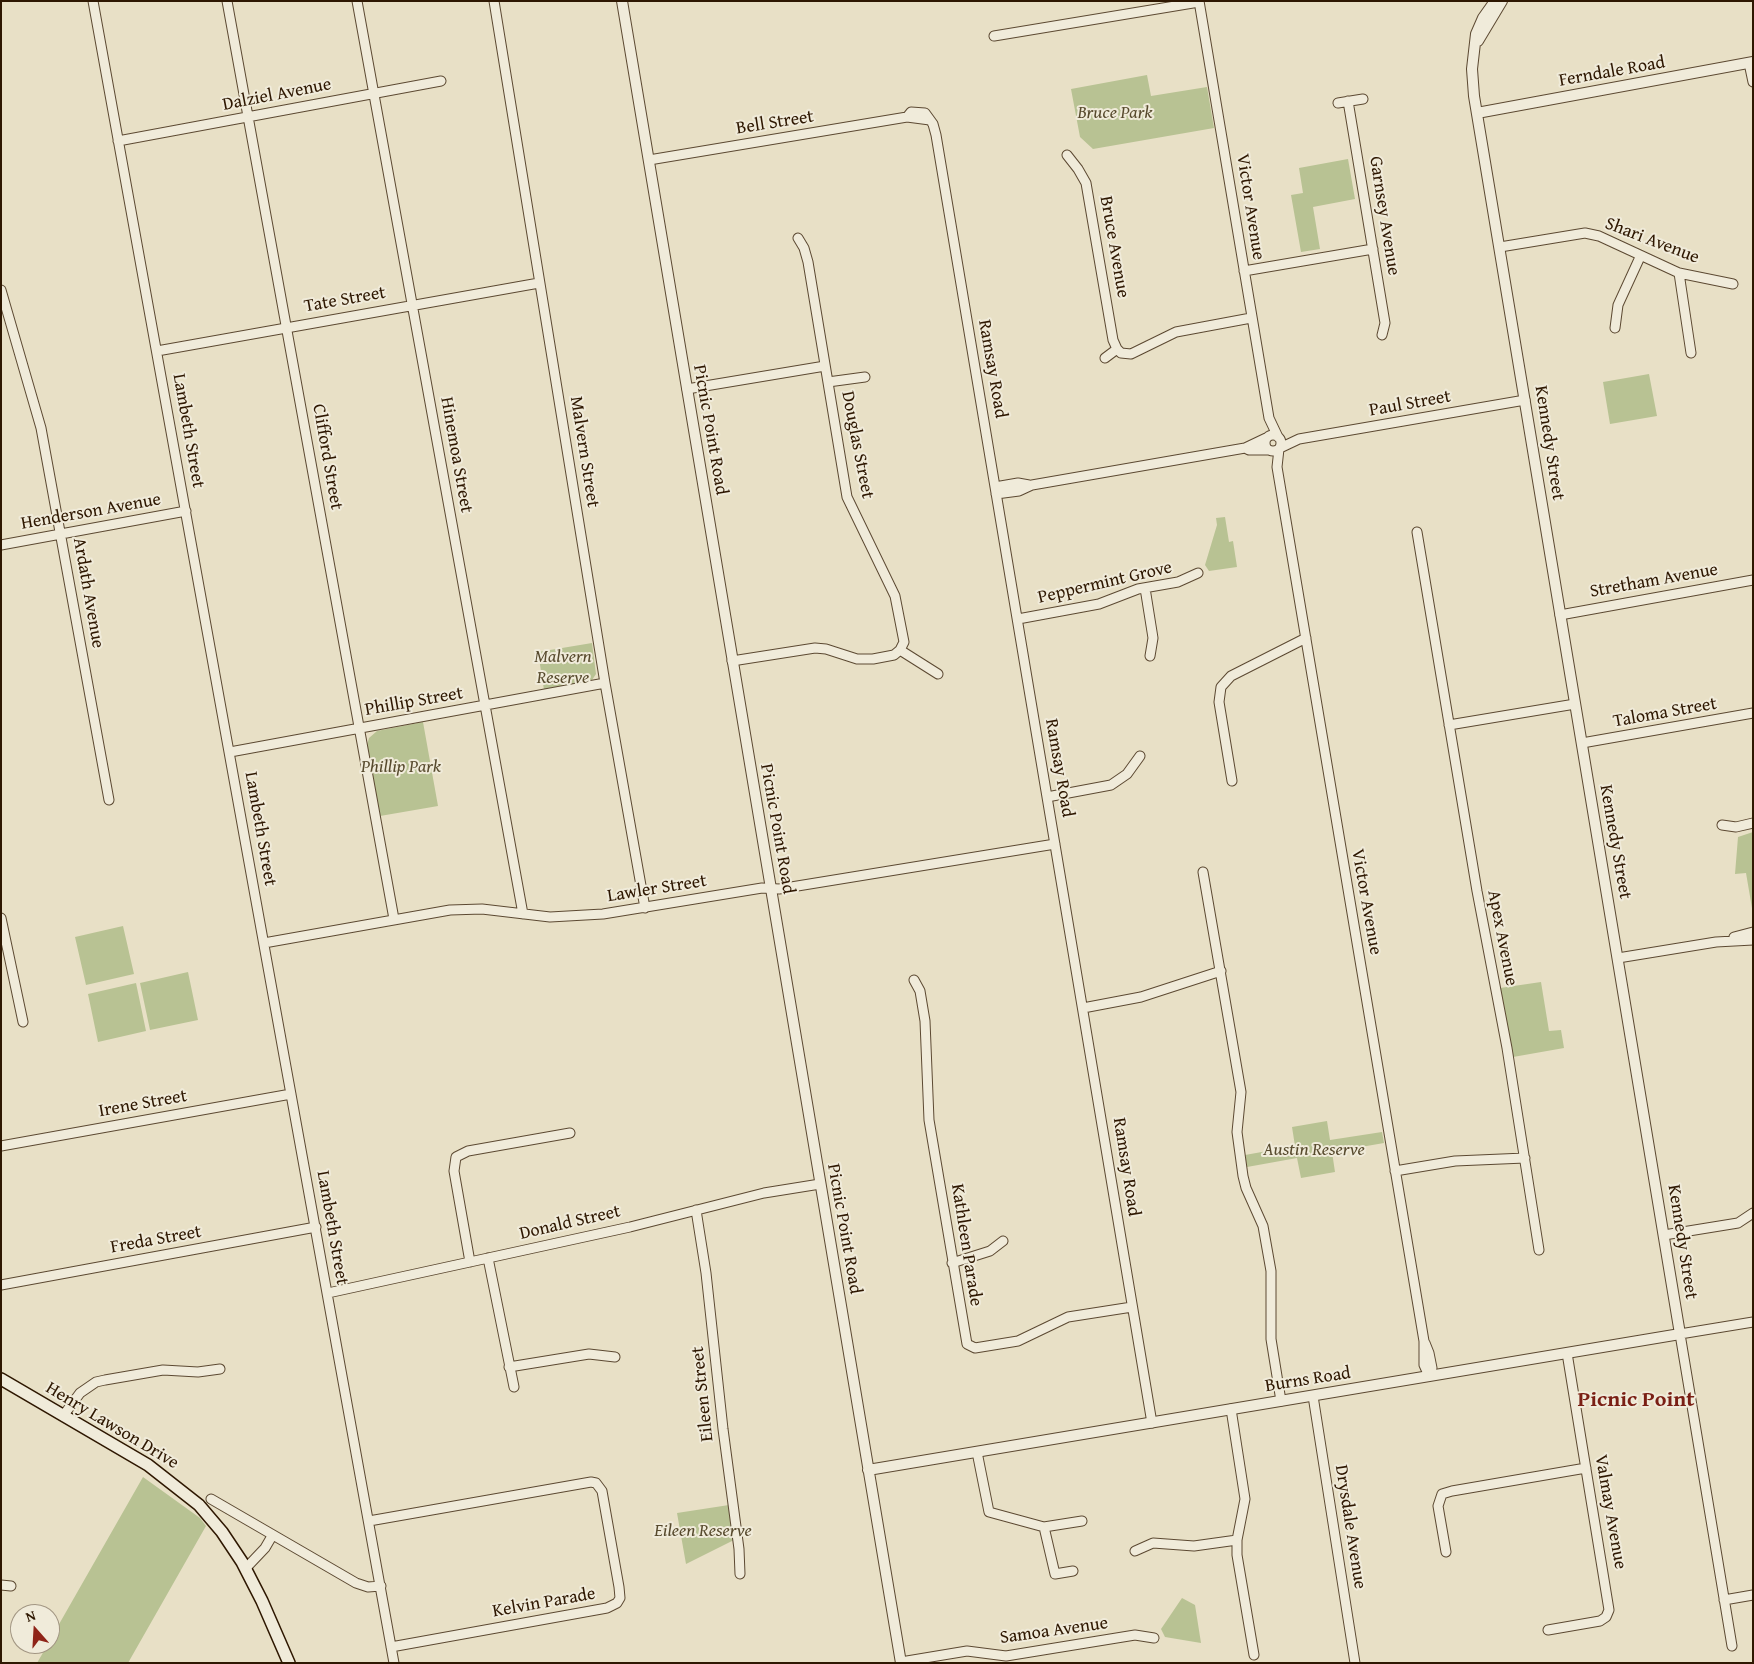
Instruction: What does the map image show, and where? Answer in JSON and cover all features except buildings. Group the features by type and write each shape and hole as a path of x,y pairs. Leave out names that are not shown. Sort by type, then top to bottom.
{"main road":[{"name":"Henry Lawson Drive","path":"1,1379 148,1465 187,1495 216,1525 246,1568 289,1663"}],"street":[{"name":"Lambeth Street","path":"93,1 394,1663"},
{"name":"Clifford Street","path":"227,1 394,919"},
{"name":"Hinemoa Street","path":"357,1 523,914"},
{"name":"Malvern Street","path":"494,1 605,684 644,908"},
{"name":"Picnic Point Road","path":"622,1 901,1662"},
{"name":"Kennedy Street","path":"1495,1 1476,34 1472,69 1477,113 1732,1646"},
{"name":"Kennedy Street","path":"1476,43 1502,1"},
{"path":"994,36 1199,2"},
{"name":"Victor Avenue","path":"1199,2 1269,418 1278,437"},
{"path":"1751,63 1753,82"},
{"name":"Ferndale Road","path":"1477,113 1751,63"},
{"name":"Dalziel Avenue","path":"118,141 441,81"},
{"path":"1338,103 1363,99"},
{"name":"Garnsey Avenue","path":"1348,101 1385,323 1382,335"},
{"name":"Bell Street","path":"649,160 907,117 930,120"},
{"name":"Ramsay Road","path":"930,120 936,135 1152,1423"},
{"name":"Bruce Avenue","path":"1067,155 1078,168 1086,183 1113,340 1117,349"},
{"name":"Shari Avenue","path":"1500,247 1585,233 1599,236 1679,273 1733,284"},
{"name":"Douglas Street","path":"798,238 804,248 808,262 848,497 895,596 904,638 900,650"},
{"path":"1244,271 1373,249"},
{"path":"1615,328 1618,305 1640,256"},
{"path":"1679,273 1691,353"},
{"name":"Tate Street","path":"157,351 539,284"},
{"name":"Ardath Avenue","path":"1,290 32,393 42,436 109,800"},
{"path":"1105,358 1117,349 1121,353 1131,354 1182,330 1251,318"},
{"path":"687,389 825,366"},
{"path":"828,382 865,376"},
{"name":"Paul Street","path":"1279,449 1299,440 1526,400"},
{"name":"Victor Avenue","path":"1267,437 1269,418"},
{"path":"996,491 1019,490 1032,485 1245,448 1267,437 1278,437 1281,442 1279,449 1275,452 1245,448"},
{"path":"1267,437 1264,442 1267,450"},
{"name":"Paul Street","path":"1278,437 1294,437 1299,440"},
{"name":"Victor Avenue","path":"1279,449 1277,467 1424,1341 1424,1365 1429,1376"},
{"name":"Victor Avenue","path":"1267,450 1277,467"},
{"name":"Henderson Avenue","path":"1,544 186,511"},
{"name":"Apex Avenue","path":"1417,532 1525,1158 1539,1250"},
{"name":"Peppermint Grove","path":"1018,619 1099,604 1145,588 1178,582 1198,573"},
{"name":"Stretham Avenue","path":"1560,615 1753,580"},
{"path":"1145,588 1153,638 1150,656"},
{"path":"1232,781 1219,702 1221,687 1231,676 1306,638"},
{"path":"732,661 809,649 826,649 865,659 889,657 900,650 938,674"},
{"name":"Phillip Street","path":"230,752 605,684"},
{"path":"1449,725 1575,704"},
{"name":"Taloma Street","path":"1582,743 1753,713"},
{"path":"1047,797 1111,785 1127,774 1140,756"},
{"path":"1722,825 1736,827 1753,823"},
{"name":"Lawler Street","path":"264,943 394,919 461,909 568,917 644,908 762,888 771,889 1055,844"},
{"path":"1203,872 1241,1092 1237,1138 1243,1176 1262,1226 1271,1271 1271,1339 1281,1401"},
{"path":"1,918 24,1022"},
{"path":"1618,958 1716,942 1753,932"},
{"path":"1716,942 1753,940"},
{"path":"1082,1008 1140,997 1221,971"},
{"name":"Kathleen Parade","path":"914,980 920,991 925,1021 929,1120 965,1340 975,1348 1023,1340 1068,1318 1132,1307"},
{"name":"Irene Street","path":"1,1146 291,1094"},
{"path":"470,1262 453,1166 456,1158 468,1151 570,1133"},
{"path":"1395,1171 1465,1160 1525,1158"},
{"name":"Donald Street","path":"328,1294 764,1193 820,1184"},
{"name":"Eileen Street","path":"696,1210 706,1273 723,1429 739,1549 740,1574"},
{"path":"1664,1235 1738,1223 1753,1213"},
{"name":"Freda Street","path":"1,1285 316,1227"},
{"path":"952,1263 990,1251 1003,1241"},
{"path":"488,1258 514,1388"},
{"name":"Burns Road","path":"868,1470 1753,1322"},
{"name":"Valmay Avenue","path":"1548,1630 1600,1621 1608,1614 1609,1605 1567,1353"},
{"path":"509,1367 589,1354 614,1358"},
{"path":"63,1416 80,1393 96,1382 154,1371 198,1372 220,1369"},
{"name":"Drysdale Avenue","path":"1313,1396 1356,1663"},
{"path":"1231,1409 1245,1499 1237,1540 1254,1655"},
{"path":"977,1452 989,1512 1044,1527 1082,1521"},
{"path":"1446,1552 1438,1506 1442,1494 1586,1468"},
{"name":"Kelvin Parade","path":"369,1521 592,1482 596,1483 602,1492 620,1587 620,1598 617,1603 607,1608 392,1647"},
{"path":"211,1498 272,1536 356,1583 368,1587 381,1586"},
{"path":"1044,1527 1055,1574 1073,1571"},
{"path":"246,1568 265,1548 272,1536"},
{"path":"1135,1551 1154,1543 1194,1546 1237,1540"},
{"path":"1,1585 11,1586"},
{"path":"1724,1600 1753,1595"},
{"name":"Samoa Avenue","path":"901,1662 967,1652 1006,1656 1135,1635 1154,1638"}],"green space":[{"name":"Bruce Park","path":"1147,75 1151,96 1207,87 1214,128 1093,149 1080,137 1071,89"},
{"path":"1348,159 1355,199 1313,207 1320,249 1301,252 1291,195 1303,193 1299,168"},
{"path":"1649,374 1657,416 1610,424 1603,382"},
{"path":"1225,517 1229,542 1233,541 1237,567 1209,571 1205,565 1217,525 1216,518"},
{"name":"Malvern Reserve","path":"592,643 596,674 592,680 544,690 538,652"},
{"name":"Phillip Park","path":"423,722 438,806 380,816 367,745 369,738 377,731"},
{"path":"1753,832 1753,914 1746,873 1735,874 1738,837"},
{"path":"123,926 134,974 86,985 75,937"},
{"path":"188,972 198,1020 150,1030 140,983"},
{"path":"1541,982 1549,1031 1561,1030 1564,1048 1513,1057 1500,988"},
{"path":"136,983 146,1031 98,1042 88,994"},
{"name":"Austin Reserve","path":"1327,1121 1330,1140 1382,1132 1384,1143 1332,1152 1335,1172 1301,1178 1297,1158 1247,1167 1245,1155 1295,1146 1292,1127"},
{"path":"143,1477 200,1518 206,1526 128,1663 37,1663 42,1654 60,1654 60,1622"},
{"name":"Eileen Reserve","path":"729,1505 734,1540 686,1564 677,1513"},
{"path":"1182,1598 1195,1605 1201,1643 1165,1637 1161,1629"}],"district":[{"name":"Picnic Point","path":"1636,1400"}]}
